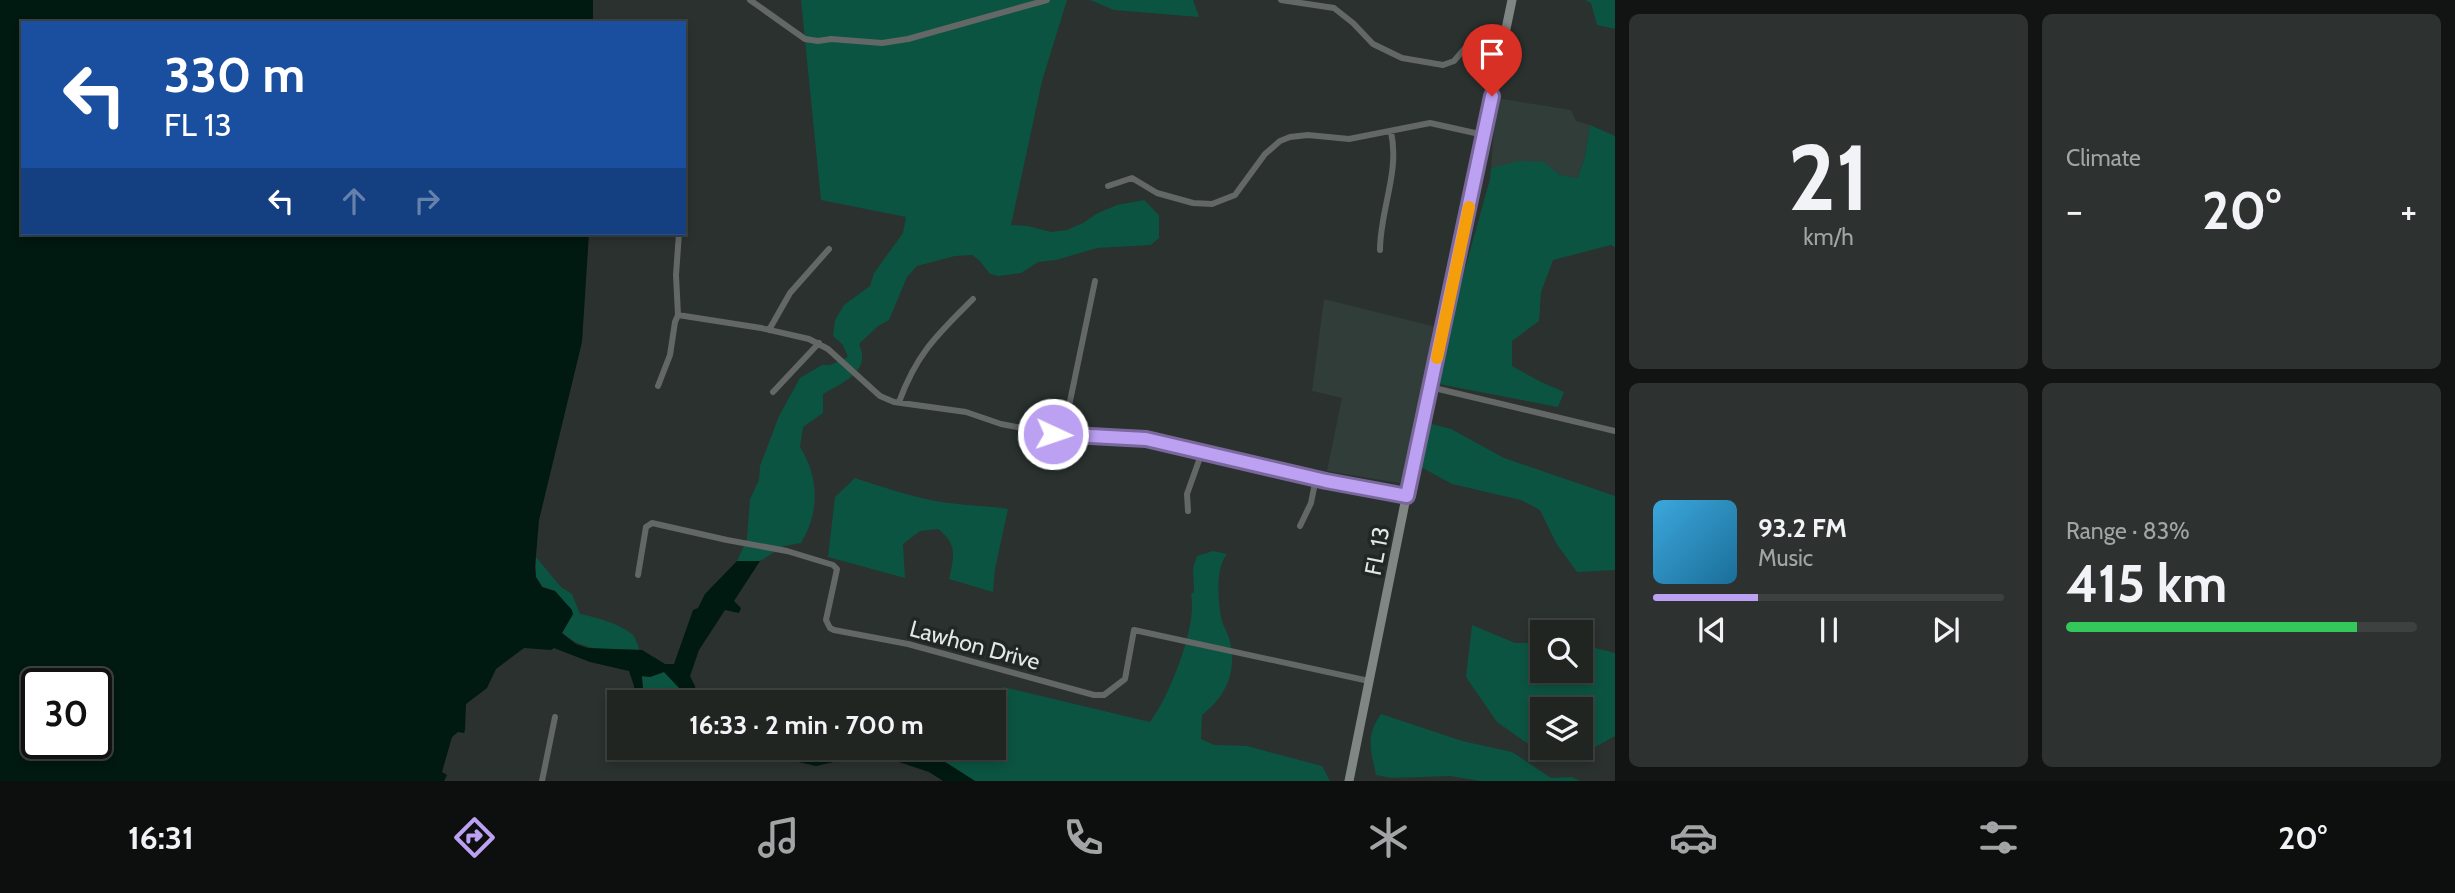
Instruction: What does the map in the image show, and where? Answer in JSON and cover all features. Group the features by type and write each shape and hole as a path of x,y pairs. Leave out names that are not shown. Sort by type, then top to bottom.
{"main road":[{"name":"FL 13","path":"1349,781 1513,0"}],"street":[{"path":"750,0 804,39 818,41 831,38 882,43 908,40 1047,0"},
{"path":"1281,0 1334,8 1373,44 1402,58 1443,65 1454,61 1474,39 1484,33 1505,35"},
{"path":"1108,186 1132,178 1157,193 1193,203 1212,204 1236,195 1265,154 1280,141 1290,137 1308,135 1349,139 1430,123 1484,135"},
{"path":"1380,250 1393,163 1391,132"},
{"path":"658,386 670,355 678,315 676,275 679,235"},
{"path":"769,330 790,293 829,249"},
{"path":"1063,435 1095,281"},
{"path":"900,402 920,356 973,299"},
{"path":"678,315 769,330 819,343 880,396 900,402 966,412 1008,425 1063,435 1146,439 1407,496"},
{"path":"773,392 819,343"},
{"path":"1430,387 1615,431"},
{"path":"1188,511 1187,494 1202,452"},
{"path":"1300,526 1311,503 1316,478"},
{"name":"Lawhon Drive","path":"638,575 646,527 652,523 787,551 833,565 836,569 826,620 834,630 908,644 1094,695 1104,695 1125,679 1134,630 1369,681"},
{"path":"542,781 555,717"}],"shaded area":[{"path":"0,0 593,0 593,21 21,21 21,235 589,235 582,342 539,520 535,567 536,577 542,587 555,591 572,610 573,614 562,633 576,644 588,648 642,650 665,664 674,664 693,610 698,608 705,594 737,561 760,561 734,601 741,608 739,613 725,610 699,650 690,676 696,690 681,690 664,672 650,677 642,676 644,690 634,690 629,671 590,662 554,648 524,648 496,669 487,688 466,704 465,730 464,733 458,732 452,737 442,772 447,775 444,781 0,781"},
{"path":"1496,98 1571,110 1576,121 1590,125 1578,178 1560,175 1543,162 1491,168"},
{"path":"1324,299 1440,328 1405,484 1327,471 1342,398 1312,391"},
{"path":"790,760 842,760 816,766"},
{"path":"893,760 942,760 975,781 943,781 929,772"}],"green space":[{"path":"801,0 1067,0 1042,81 1011,225 1051,232 1067,230 1117,205 1144,200 1159,215 1159,238 1151,245 1097,248 1056,260 1038,262 1021,273 998,276 990,274 972,255 955,256 917,266 907,277 889,320 878,326 859,344 862,362 858,369 846,381 823,394 823,413 803,427 800,447 811,470 815,495 812,519 801,543 784,546 760,561 737,561 747,539 750,499 759,480 760,466 779,416 800,378 822,365 830,365 848,357 843,345 833,336 835,320 844,305 870,286 874,273 903,233 906,217 821,200"},
{"path":"1090,0 1193,0 1199,17 1114,10"},
{"path":"1585,0 1615,0 1615,29 1597,25 1591,3"},
{"path":"1590,125 1615,136 1615,247 1611,245 1553,260 1541,292 1539,321 1512,341 1512,366 1564,392 1558,407 1439,384 1448,330 1491,168 1519,161 1544,162 1560,175 1578,178"},
{"path":"1428,423 1451,429 1504,458 1615,496 1615,570 1577,572 1556,543 1540,510 1521,500 1452,484 1417,465"},
{"path":"855,478 932,500 1008,509 995,569 993,592 949,579 952,546 938,529 920,531 903,544 905,578 828,557 835,497"},
{"path":"1213,551 1227,554 1219,576 1218,593 1232,660 1224,690 1211,708 1202,715 1201,739 1214,745 1247,746 1322,766 1330,781 975,781 942,760 1006,760 1006,690 1001,690 1003,687 1150,722 1173,679 1186,642 1192,607 1191,594 1194,592 1193,568 1197,556"},
{"path":"536,557 561,587 572,594 580,614 628,631 637,642 639,650 589,647 562,633 573,614 555,591 543,587 536,577"},
{"path":"1472,625 1515,643 1530,643 1530,683 1593,683 1593,647 1615,653 1615,736 1593,748 1593,697 1530,697 1530,745 1497,722 1466,677"},
{"path":"664,672 681,690 644,690 641,676 650,677"},
{"path":"1381,714 1462,741 1512,752 1551,778 1572,777 1580,781 1480,781 1450,776 1392,778 1376,775 1371,737"}],"slow traffic":[{"path":"1437,358 1469,207"}],"route":[{"path":"1053,434 1146,439 1326,481 1407,496 1492,96"}]}
